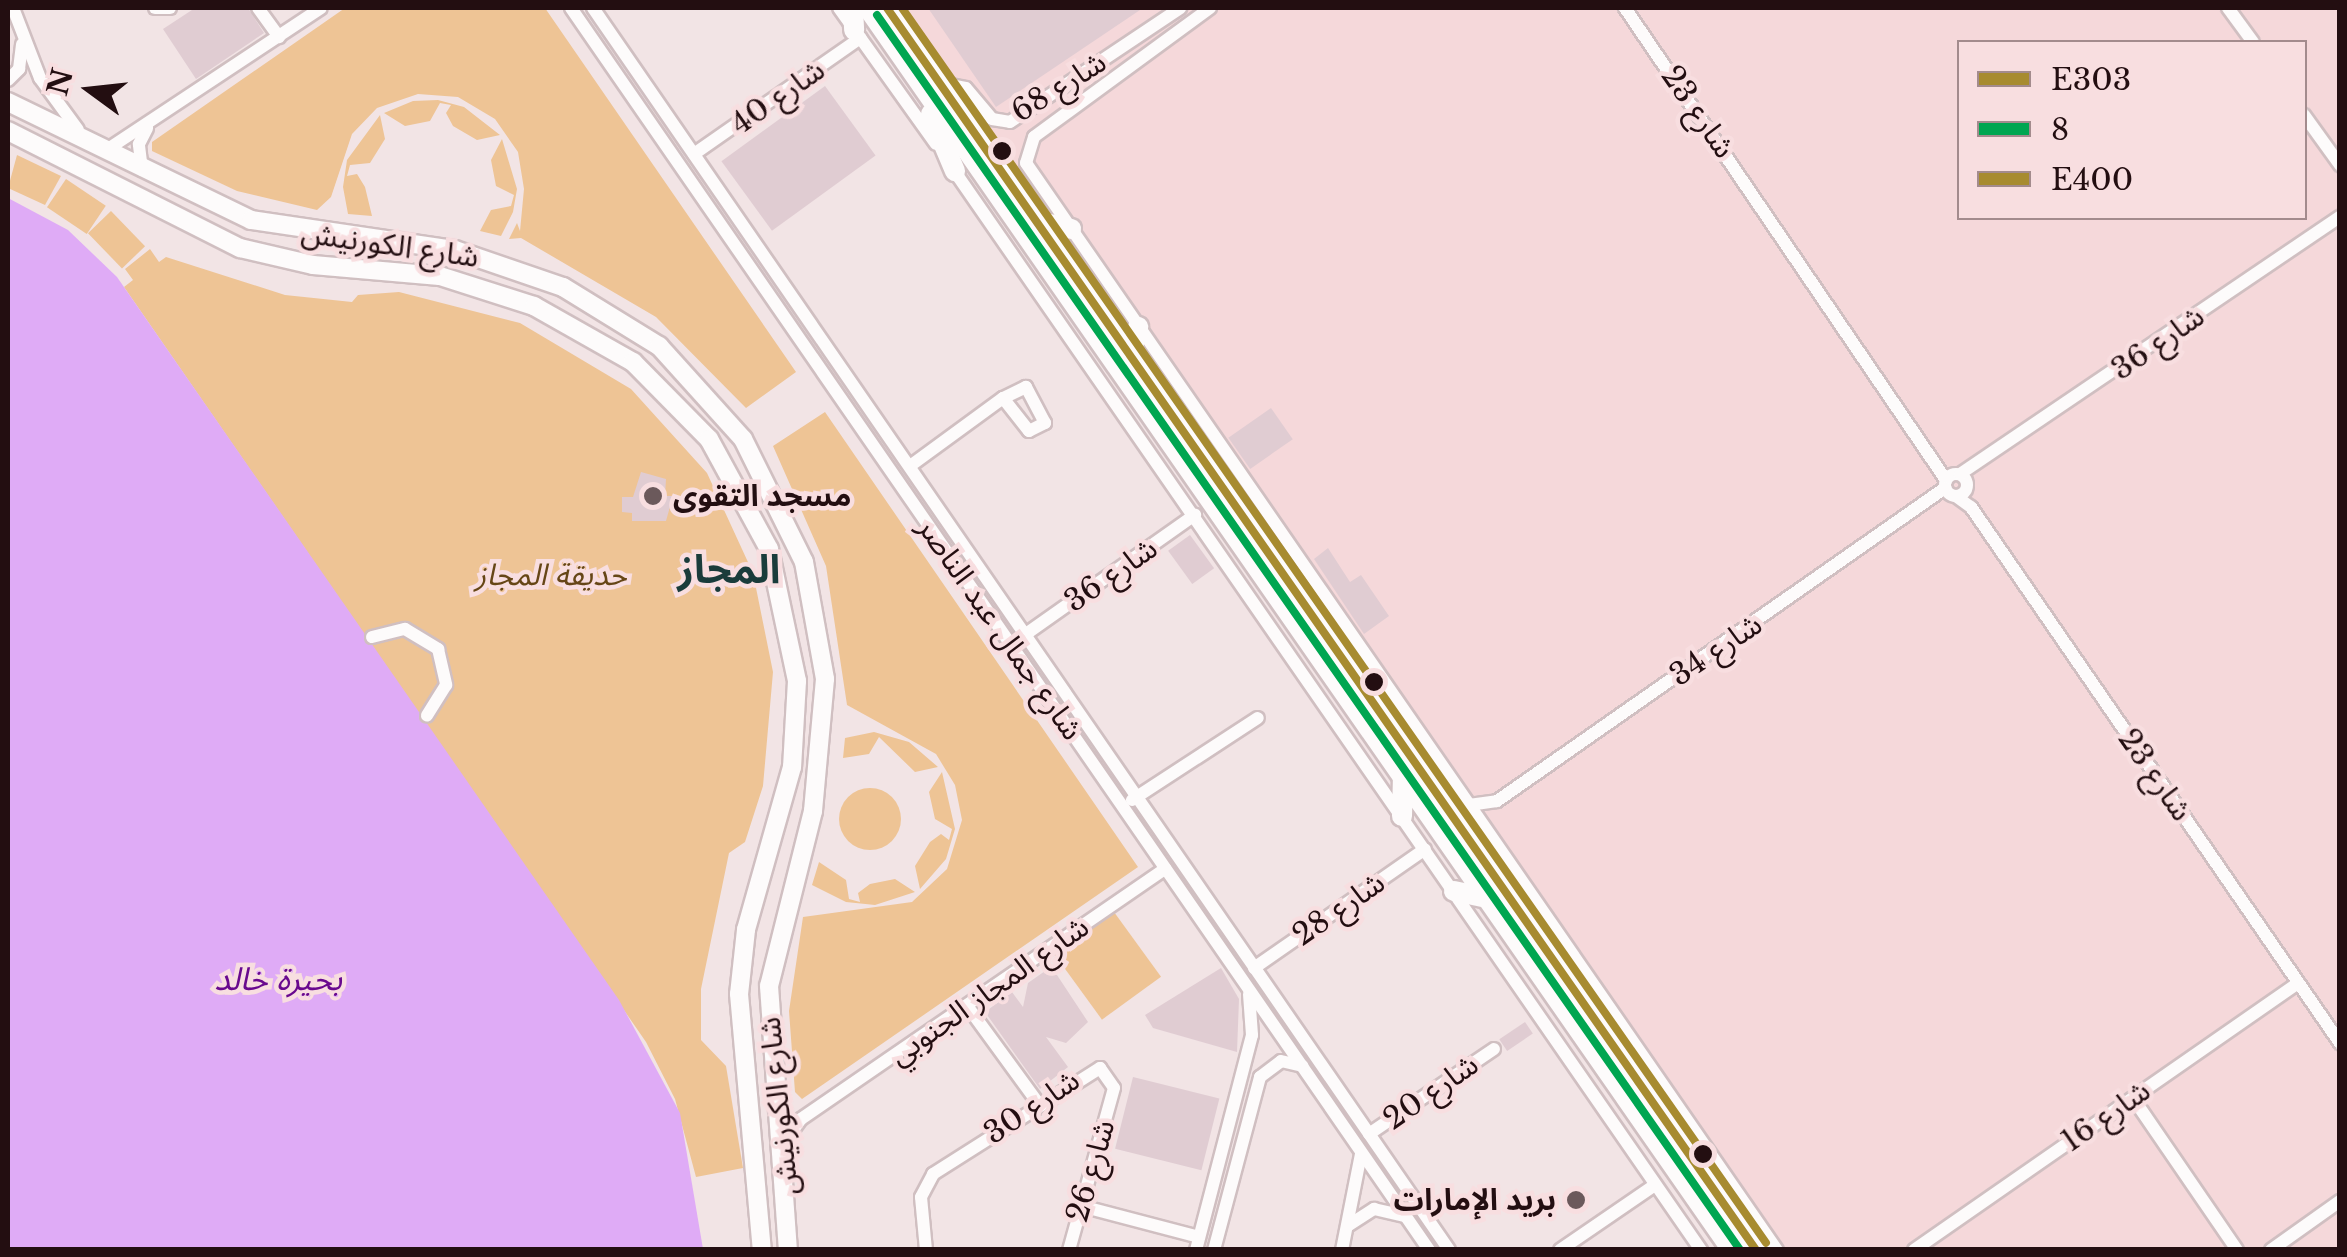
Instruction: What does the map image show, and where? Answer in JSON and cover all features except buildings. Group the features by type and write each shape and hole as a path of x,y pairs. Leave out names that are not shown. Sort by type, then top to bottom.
{"highway":[{"path":"853,8 857,34"},
{"path":"868,8 930,81 1037,221 1756,1250"},
{"path":"887,8 930,81 1732,1250"},
{"path":"930,81 954,170"},
{"path":"1037,221 1072,229"},
{"path":"1131,354 1138,327"},
{"path":"1359,677 1363,651"},
{"path":"1402,774 1402,816"},
{"path":"1479,850 1484,827"},
{"path":"1454,891 1488,898"},
{"path":"1572,983 1600,991"}],"main road":[{"name":"شارع الكورنيش","path":"8,102 78,130 142,170 274,227 455,250 526,272 658,346 716,403 762,467 816,608 823,749 771,964 773,1102 782,1144 788,1250"},
{"name":"شارع الكورنيش","path":"8,130 240,248 477,285 612,347 709,439 745,496 776,571 797,703 788,788 746,930 738,994 762,1250"},
{"path":"477,285 469,274 476,266 526,272"},
{"path":"797,703 803,753 823,749"}],"street":[{"path":"12,8 22,41 78,130"},
{"path":"155,8 170,8"},
{"path":"258,8 278,36"},
{"path":"108,149 321,8"},
{"name":"شارع جمال عبد الناصر","path":"571,8 1429,1250"},
{"name":"شارع جمال عبد الناصر","path":"594,8 1449,1250"},
{"path":"839,8 1195,515 1701,1250"},
{"name":"شارع 68","path":"930,81 966,88 1004,123 1180,8"},
{"name":"شارع 68","path":"1072,229 1024,154 1034,136 1195,14 1210,8"},
{"name":"شارع 23","path":"1625,8 2340,1043"},
{"path":"2228,8 2252,40"},
{"path":"588,32 598,28 633,65"},
{"name":"شارع 40","path":"694,154 857,34"},
{"path":"8,80 20,68 22,41"},
{"path":"1084,73 1071,96 1093,94"},
{"path":"2307,119 2340,165"},
{"path":"142,170 138,144 148,126"},
{"name":"شارع 36","path":"1954,487 2340,216"},
{"path":"1072,229 1777,1250"},
{"path":"910,466 1003,398"},
{"name":"شارع 34","path":"1469,805 1497,801 1954,487"},
{"name":"شارع 36","path":"1026,634 1195,515"},
{"path":"372,637 405,629 438,649 446,686 426,715"},
{"path":"1037,682 1068,712 1078,711"},
{"path":"1102,776 1110,772 1140,800 1258,718"},
{"name":"شارع 34","path":"1484,827 1497,801"},
{"name":"شارع 28","path":"1254,968 1425,849"},
{"name":"شارع المجاز الجنوبي","path":"782,1144 813,1112 1165,869"},
{"name":"شارع 16","path":"1914,1250 2298,984"},
{"path":"1081,1206 1198,1243 1252,1035 1247,987"},
{"path":"968,1007 1038,1103"},
{"name":"شارع 20","path":"1369,1134 1494,1049"},
{"path":"1214,1250 1260,1077 1281,1061 1302,1066"},
{"name":"شارع 30","path":"926,1250 921,1197 940,1170 1094,1068 1109,1073 1113,1093"},
{"name":"شارع 26","path":"1069,1250 1113,1093"},
{"path":"2132,1098 2237,1250"},
{"path":"773,1102 813,1112"},
{"path":"1342,1250 1360,1151"},
{"path":"1220,1156 1230,1165 1222,1219"},
{"path":"1560,1250 1655,1185"},
{"path":"2271,1250 2340,1202"},
{"path":"1349,1225 1374,1209 1405,1216"}],"shaded area":[{"path":"901,8 2339,8 2339,1249 1763,1249"}],"green space":[{"path":"345,8 545,8 796,372 746,408 656,317 521,238 509,239 517,223 520,231 524,189 518,152 495,119 458,97 418,94 377,108 352,134 331,197 317,210 237,191 152,151 152,142"},
{"path":"438,100 464,107 500,135 477,140 453,126 446,113 451,105 440,103 430,121 405,126 384,113 413,101"},
{"path":"380,115 385,139 370,163 350,165 347,176 357,174 365,187 372,216 348,214 343,187 347,160"},
{"path":"502,139 517,189 513,212 501,236 480,231 491,210 511,206 514,195 496,186 491,160"},
{"path":"17,155 61,176 45,205 8,188"},
{"path":"66,179 106,206 87,234 47,207"},
{"path":"111,211 145,246 122,268 88,233"},
{"name":"حديقة المجاز","path":"150,249 159,262 166,257 285,295 352,302 358,295 399,292 520,323 631,389 707,473 753,573 773,672 763,786 745,842 729,853 701,989 701,1040 726,1066 743,1168 696,1177 675,1099 646,1042 124,287 133,280 125,269"},
{"path":"825,412 1138,867 802,1099 795,1092 789,1011 803,917 912,902 947,869 962,820 955,785 936,754 847,705 826,566 773,446"},
{"path":"874,732 909,742 938,767 915,772 879,737 869,754 843,758 845,738"},
{"path":"942,772 955,829 946,859 920,889 915,866 930,842 941,834 949,840 952,829 935,819 929,792"},
{"path":"870,788 892,797 901,819 892,841 870,850 848,841 839,819 848,797"},
{"path":"819,862 846,880 849,899 860,902 858,893 870,884 895,879 915,892 875,905 846,902 812,885"},
{"path":"1114,912 1161,977 1102,1020 1055,955"}],"water":[{"name":"بحيرة خالد","path":"8,198 68,230 117,277 619,1000 680,1113 703,1249 8,1249"}],"transit line":[{"name":"E303","path":"887,8 1756,1250"},
{"name":"E400","path":"902,8 1766,1243"},
{"name":"8","path":"877,15 1740,1250"}],"place":[{"name":"مسجد التقوى","path":"653,496"},
{"name":"بريد الإمارات","path":"1576,1200"}],"district":[{"name":"المجاز","path":"729,569"}]}
